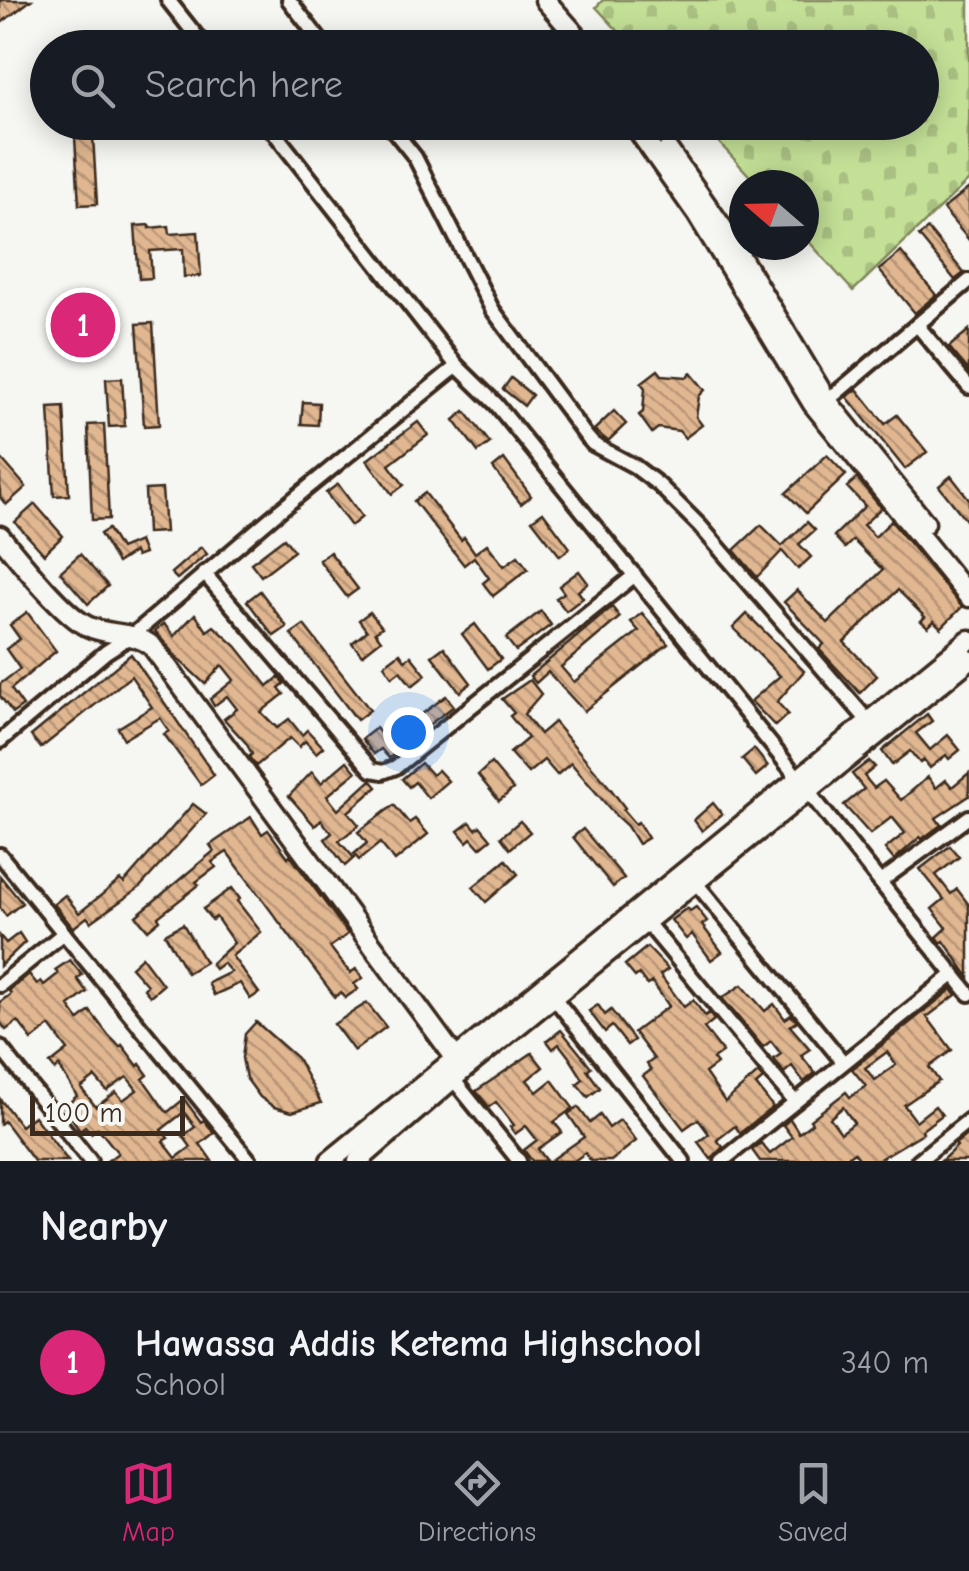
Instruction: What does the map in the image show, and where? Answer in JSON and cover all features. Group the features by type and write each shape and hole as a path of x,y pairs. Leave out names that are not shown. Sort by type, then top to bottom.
{"street":[{"path":"168,0 192,30"},
{"path":"289,0 312,30"},
{"path":"530,0 556,30"},
{"path":"545,0 571,30"},
{"path":"280,140 457,366 496,404 969,994"},
{"path":"402,140 416,157 492,310 586,436 602,450 634,466 686,512 868,722"},
{"path":"645,140 697,214 814,404 969,597"},
{"path":"661,140 726,234 827,400 969,578"},
{"path":"827,400 969,281"},
{"path":"916,325 969,386"},
{"path":"0,742 457,366"},
{"path":"4,547 76,620 105,633 134,634 152,646 519,1161"},
{"path":"204,574 372,770 383,772 396,767 635,575"},
{"path":"803,784 868,722 969,640"},
{"path":"330,1161 361,1155 548,991 689,875 969,660"},
{"path":"880,882 969,817"},
{"path":"0,856 250,1161"},
{"path":"689,875 842,1062"},
{"path":"641,916 795,1102"},
{"path":"0,986 64,934"},
{"path":"722,1161 954,974"},
{"path":"548,991 683,1161"},
{"path":"0,1048 90,1161"},
{"path":"918,1161 969,1120"}],"green space":[{"path":"603,0 969,0 969,180 853,291 819,253 819,170 744,170 717,140 939,140 939,30 617,30 596,7"}],"building":[{"path":"0,0 31,0 0,24"},
{"path":"75,140 93,140 97,204 79,205"},
{"path":"969,188 969,240 943,209"},
{"path":"135,226 169,226 170,234 198,232 201,276 184,277 183,249 150,251 152,278 139,279"},
{"path":"928,229 964,273 955,280 919,236"},
{"path":"901,252 936,295 915,313 879,270"},
{"path":"153,323 159,425 144,426 137,324"},
{"path":"969,330 969,371 949,347"},
{"path":"658,370 662,375 687,377 691,373 705,390 699,396 696,417 702,425 685,438 679,431 658,428 652,433 639,415 643,412 645,388 641,383"},
{"path":"122,378 125,426 109,427 106,379"},
{"path":"511,378 532,395 524,406 503,389"},
{"path":"857,389 885,424 897,415 927,452 905,469 847,397"},
{"path":"303,402 319,403 318,425 301,424"},
{"path":"64,407 69,495 54,496 49,408"},
{"path":"465,411 490,443 478,452 454,420"},
{"path":"614,411 626,424 608,441 594,430"},
{"path":"418,422 428,435 389,465 404,485 392,494 367,460"},
{"path":"104,424 109,519 92,520 88,425"},
{"path":"827,455 846,475 806,513 786,493"},
{"path":"0,457 26,487 6,505 0,497"},
{"path":"504,459 531,496 521,504 493,468"},
{"path":"951,476 969,499 969,524 939,486"},
{"path":"857,478 881,508 863,525 875,537 891,521 962,607 941,628 934,621 928,627 921,621 925,617 898,590 844,642 877,676 860,693 819,649 824,644 784,602 797,590 828,623 883,570 853,540 845,548 834,536 865,506 847,487"},
{"path":"338,484 362,517 351,526 326,493"},
{"path":"162,489 165,532 147,533 145,490"},
{"path":"425,493 475,553 487,544 504,566 518,556 528,569 493,596 483,583 489,578 474,557 464,565 414,501"},
{"path":"35,504 63,536 44,554 15,522"},
{"path":"543,512 570,548 560,556 532,520"},
{"path":"807,522 815,530 799,544 811,557 798,569 782,551 757,577 734,550 761,525 782,546"},
{"path":"108,529 120,549 139,541 144,554 136,557 134,552 117,563 100,534"},
{"path":"284,538 294,551 261,576 251,563"},
{"path":"201,547 207,554 177,579 171,573"},
{"path":"330,552 358,589 347,597 319,560"},
{"path":"80,554 108,586 88,604 60,572"},
{"path":"579,571 588,583 578,591 583,598 566,611 556,598 564,593 559,586"},
{"path":"260,591 287,627 274,636 247,601"},
{"path":"612,607 620,617 561,667 574,682 639,631 631,622 642,613 668,644 584,711 548,672 536,683 530,676"},
{"path":"541,611 551,625 516,651 506,638"},
{"path":"27,612 56,651 11,689 23,706 13,713 0,696 0,684 20,669 6,649 20,639 10,625"},
{"path":"370,612 382,627 375,632 381,640 362,655 352,643 367,631 359,620"},
{"path":"195,614 207,631 214,626 236,646 268,686 279,677 285,683 279,688 284,694 261,712 277,728 289,719 302,735 307,730 323,747 316,753 305,741 299,747 290,738 256,766 246,743 224,719 237,709 227,696 214,706 210,699 234,680 222,665 205,684 155,631 164,624 174,636"},
{"path":"747,614 804,671 777,702 788,714 775,726 751,701 780,676 733,628"},
{"path":"475,624 501,659 488,669 462,634"},
{"path":"304,625 370,710 357,720 291,634"},
{"path":"444,647 471,683 460,692 432,656"},
{"path":"400,653 405,660 411,656 426,675 412,686 400,671 392,677 384,665"},
{"path":"131,654 214,775 201,785 164,734 169,731 160,718 124,739 118,728 152,707 131,676 41,748 31,736"},
{"path":"530,680 541,694 524,714 540,734 554,722 648,838 638,844 571,763 557,775 544,760 528,773 510,753 528,738 502,699"},
{"path":"446,696 454,706 418,733 410,723"},
{"path":"927,714 932,721 916,733 930,750 948,735 960,750 930,768 910,751 892,765 882,751"},
{"path":"376,728 387,742 396,736 404,747 389,758 381,749 374,754 362,739"},
{"path":"754,749 768,766 756,776 742,759"},
{"path":"347,761 356,772 327,796 338,810 371,780 377,787 348,812 359,825 339,841 354,858 345,866 325,839 332,833 321,820 315,826 289,796 312,772 321,783"},
{"path":"869,761 875,767 864,776 874,788 884,781 901,800 928,777 936,788 946,780 952,787 969,773 969,796 936,818 941,825 894,860 885,849 905,833 892,817 870,834 844,805 864,789 852,774"},
{"path":"421,763 432,775 438,770 448,781 428,798 415,782 409,787 402,779"},
{"path":"491,763 513,789 499,801 478,775"},
{"path":"713,803 722,814 702,831 694,820"},
{"path":"193,804 206,814 139,888 91,922 87,917 73,928 54,904 65,895 79,913 120,880 124,883"},
{"path":"394,805 409,823 415,819 428,834 395,861 380,843 359,860 354,854 367,843 358,832"},
{"path":"251,817 262,834 268,830 290,855 348,934 330,947 350,973 356,969 363,978 354,984 358,989 345,998 341,992 335,997 227,852 212,862 216,867 196,882 199,885 158,917 160,920 148,930 136,916 214,851 210,845"},
{"path":"520,821 530,832 510,849 501,837"},
{"path":"470,822 476,829 480,826 491,839 480,848 471,838 467,842 458,831"},
{"path":"583,829 624,878 613,887 573,837"},
{"path":"950,846 959,857 936,875 951,894 957,889 969,905 969,977 937,937 947,928 932,909 944,899 920,869"},
{"path":"506,860 518,874 486,902 473,887"},
{"path":"0,876 22,903 6,916 0,908"},
{"path":"232,888 261,932 232,956 259,993 250,999 240,983 214,995 208,983 231,972 223,963 215,969 211,964 234,943 216,917 212,920 203,909"},
{"path":"696,907 707,921 702,925 722,952 711,960 692,934 686,939 671,920 687,908 690,911"},
{"path":"183,924 205,962 187,973 165,934"},
{"path":"19,933 25,942 0,966 0,936 6,943"},
{"path":"647,947 668,969 660,975 684,1007 693,1000 705,1016 709,1013 714,1020 704,1028 723,1052 713,1059 717,1064 705,1073 725,1102 758,1073 763,1079 756,1085 773,1107 740,1133 735,1126 717,1140 723,1147 711,1159 698,1142 709,1134 698,1119 684,1129 643,1076 651,1070 647,1064 654,1059 634,1032 669,1006 652,982 647,985 625,965"},
{"path":"142,957 163,985 150,996 144,989 147,985 131,967"},
{"path":"70,960 82,975 77,979 87,992 69,1006 79,1020 90,1011 109,1036 140,1064 148,1075 143,1079 165,1110 168,1112 184,1099 201,1122 204,1120 214,1133 200,1144 212,1161 107,1161 118,1153 98,1128 91,1133 85,1126 80,1130 64,1107 77,1096 59,1066 55,1070 50,1064 68,1050 50,1026 32,1040 18,1021 6,1030 0,1022 0,1002 11,994 9,991 29,974 37,984 41,981 44,985 58,974 55,970","holes":["95,1077 107,1091 127,1077 137,1090 123,1100 116,1092 96,1107 81,1088","184,1112 195,1127 183,1136 191,1147 176,1158 163,1141 168,1138 161,1130"]},
{"path":"742,985 765,1011 774,1004 785,1019 791,1015 797,1021 790,1026 810,1049 801,1055 815,1073 804,1082 792,1066 784,1073 774,1059 781,1054 771,1041 763,1047 722,998"},
{"path":"952,989 956,995 927,1017 952,1050 929,1067 939,1081 904,1105 916,1121 935,1106 942,1115 923,1133 876,1161 861,1161 854,1152 842,1161 760,1161 752,1150 761,1143 770,1154 792,1137 783,1125 790,1119 799,1133 846,1092 850,1097 866,1086 852,1069","holes":["887,1052 896,1065 875,1080 865,1068","843,1107 854,1123 841,1133 830,1118"]},
{"path":"367,1003 386,1027 354,1051 334,1024"},
{"path":"598,1005 605,1015 611,1010 634,1040 627,1045 612,1026 605,1032 589,1011"},
{"path":"256,1022 297,1058 321,1103 292,1112 274,1107 260,1097 246,1078 242,1058 245,1034"},
{"path":"561,1030 591,1067 587,1070 600,1088 588,1097 577,1084 583,1079 569,1057 559,1044 553,1049 547,1041"},
{"path":"532,1053 543,1067 527,1080 537,1092 552,1080 573,1108 554,1122 562,1132 538,1149 547,1161 532,1161 524,1150 537,1140 526,1126 515,1134 510,1127 514,1125 496,1102 489,1107 476,1091"},
{"path":"0,1099 21,1126 34,1116 68,1161 34,1161 4,1121 0,1124"},
{"path":"578,1107 590,1123 600,1115 609,1128 620,1120 636,1141 611,1161 591,1161 585,1153 574,1161 550,1161 584,1137 568,1114"},
{"path":"969,1133 969,1161 941,1161 955,1144"}],"place":[{"name":"Hawassa Addis Ketema Highschool","path":"83,325"}]}
